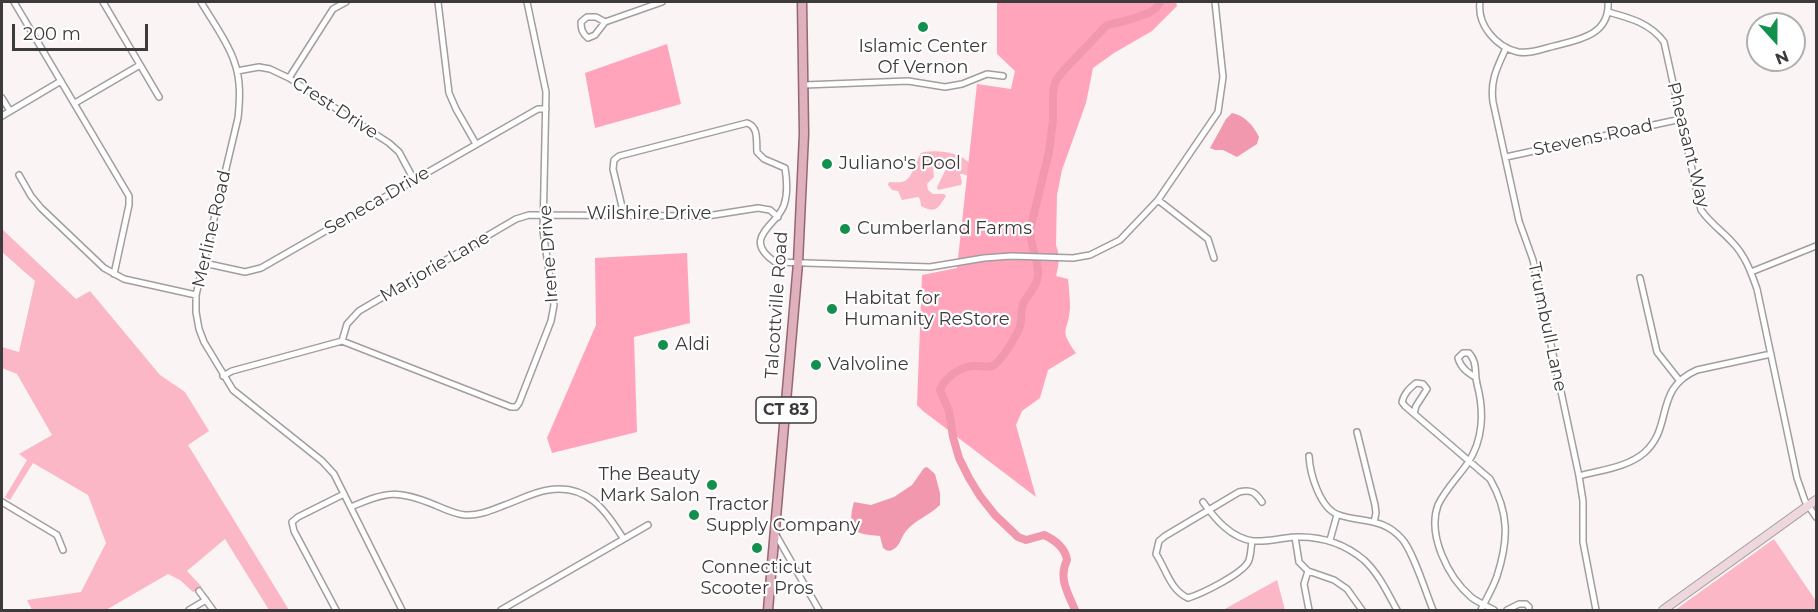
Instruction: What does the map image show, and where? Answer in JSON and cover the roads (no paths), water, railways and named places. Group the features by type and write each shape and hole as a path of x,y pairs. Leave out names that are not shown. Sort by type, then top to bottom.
{"main road":[{"name":"Talcottville Road","path":"768,610 798,263 804,134 802,2"},
{"path":"1663,610 1816,500"}],"street":[{"path":"14,2 129,196 114,274"},
{"path":"103,2 159,97"},
{"name":"Merline Road","path":"201,2 234,58 240,100 238,118 196,295 199,329 204,342 233,390 322,460 334,474 402,610"},
{"path":"289,78 333,9 346,2"},
{"path":"438,2 449,93 476,144"},
{"name":"Irene Drive","path":"342,341 511,407 516,407 519,403 551,321 554,305 543,231 546,92 527,2"},
{"path":"605,22 596,17 586,17 581,22 581,28 588,38 596,35 605,22 662,2"},
{"path":"624,215 613,169 614,160 619,156 747,123 755,129 757,152 764,159 785,168 784,207 762,236 762,247 767,256 775,262 930,267 984,258 1073,258 1090,255 1120,240 1158,200 1218,112 1223,77 1215,2"},
{"path":"1480,2 1479,7 1484,25 1493,38 1506,48 1521,53 1537,51 1592,35 1602,25 1608,12 1608,2"},
{"name":"Pheasant Way","path":"1608,12 1641,22 1657,33 1664,42 1701,210 1713,225 1738,248 1757,289 1797,478 1801,492 1816,517"},
{"name":"Trumbull Lane","path":"1506,48 1492,79 1491,89 1519,221 1533,260 1579,476 1583,501 1583,542 1596,610"},
{"path":"75,103 140,65"},
{"name":"Crest Drive","path":"237,71 266,67 289,78 389,143 399,152 414,180"},
{"path":"804,85 908,81 948,87 987,74 1003,76"},
{"path":"2,116 61,81"},
{"path":"2,98 10,111"},
{"name":"Seneca Drive","path":"204,262 244,272 254,271 538,109 546,109"},
{"name":"Stevens Road","path":"1506,157 1681,119"},
{"path":"19,176 41,208 104,268 124,279 196,295"},
{"path":"1158,200 1208,239 1215,258"},
{"name":"Wilshire Drive","path":"545,214 707,216 758,208 770,210 778,217"},
{"name":"Marjorie Lane","path":"342,341 347,324 358,311 516,219 545,214"},
{"path":"1750,272 1816,246"},
{"path":"1640,278 1657,352 1679,380"},
{"path":"223,376 232,371 342,341"},
{"path":"1475,377 1460,365 1458,358 1463,353 1469,353 1474,358 1476,366 1475,377 1481,399 1480,433 1469,461 1446,490 1438,506 1435,519 1437,536 1447,567 1459,586 1473,599 1494,610"},
{"path":"1579,476 1623,465 1644,453 1657,436 1671,391 1679,380 1697,370 1771,354"},
{"path":"1414,414 1416,406 1427,389 1423,384 1416,383 1403,397 1402,402 1414,414 1490,480 1504,508 1506,524 1497,576 1481,610"},
{"path":"1357,432 1375,505 1374,522"},
{"path":"1309,456 1310,471 1319,495 1337,515 1374,522 1394,531 1403,540 1432,610"},
{"path":"351,507 374,497 397,494 411,496 463,515 476,514 546,490 563,488 589,496 600,506 623,538"},
{"path":"1252,541 1249,562 1242,569 1198,595 1188,598 1179,594 1156,554 1159,541 1165,536 1239,492 1247,489 1256,493 1262,502"},
{"path":"336,610 294,531 292,522 344,494"},
{"path":"2,502 57,535 63,550"},
{"path":"1203,502 1213,517 1225,527 1252,541 1314,537 1330,540 1354,553 1382,581 1397,610"},
{"path":"1330,540 1337,515"},
{"path":"501,610 648,525"},
{"path":"776,535 819,610"},
{"path":"1295,537 1299,562 1308,571 1334,580 1347,589 1362,610"},
{"path":"1308,571 1304,584 1309,610"},
{"path":"199,591 213,610"},
{"path":"189,610 206,600"},
{"path":"1507,610 1519,604 1526,604 1529,610"}],"waterway":[{"path":"1075,610 1064,579 1063,573 1067,560 1064,551 1056,542 1044,535 1026,540 1018,537 995,515 980,496 959,458 949,411 940,390 948,378 957,371 972,366 989,367 994,365 1006,352 1021,322 1023,304 1036,283 1038,269 1030,230 1049,152 1053,120 1053,91 1056,80 1107,25 1149,13 1160,2"}],"place":[{"name":"Islamic Center Of Vernon","path":"923,27"},
{"name":"Juliano's Pool","path":"827,164"},
{"name":"Cumberland Farms","path":"845,229"},
{"name":"Habitat for Humanity ReStore","path":"832,309"},
{"name":"Aldi","path":"663,345"},
{"name":"Valvoline","path":"816,365"},
{"name":"The Beauty Mark Salon","path":"712,485"},
{"name":"Tractor Supply Company","path":"694,515"},
{"name":"Connecticut Scooter Pros","path":"757,548"}]}
